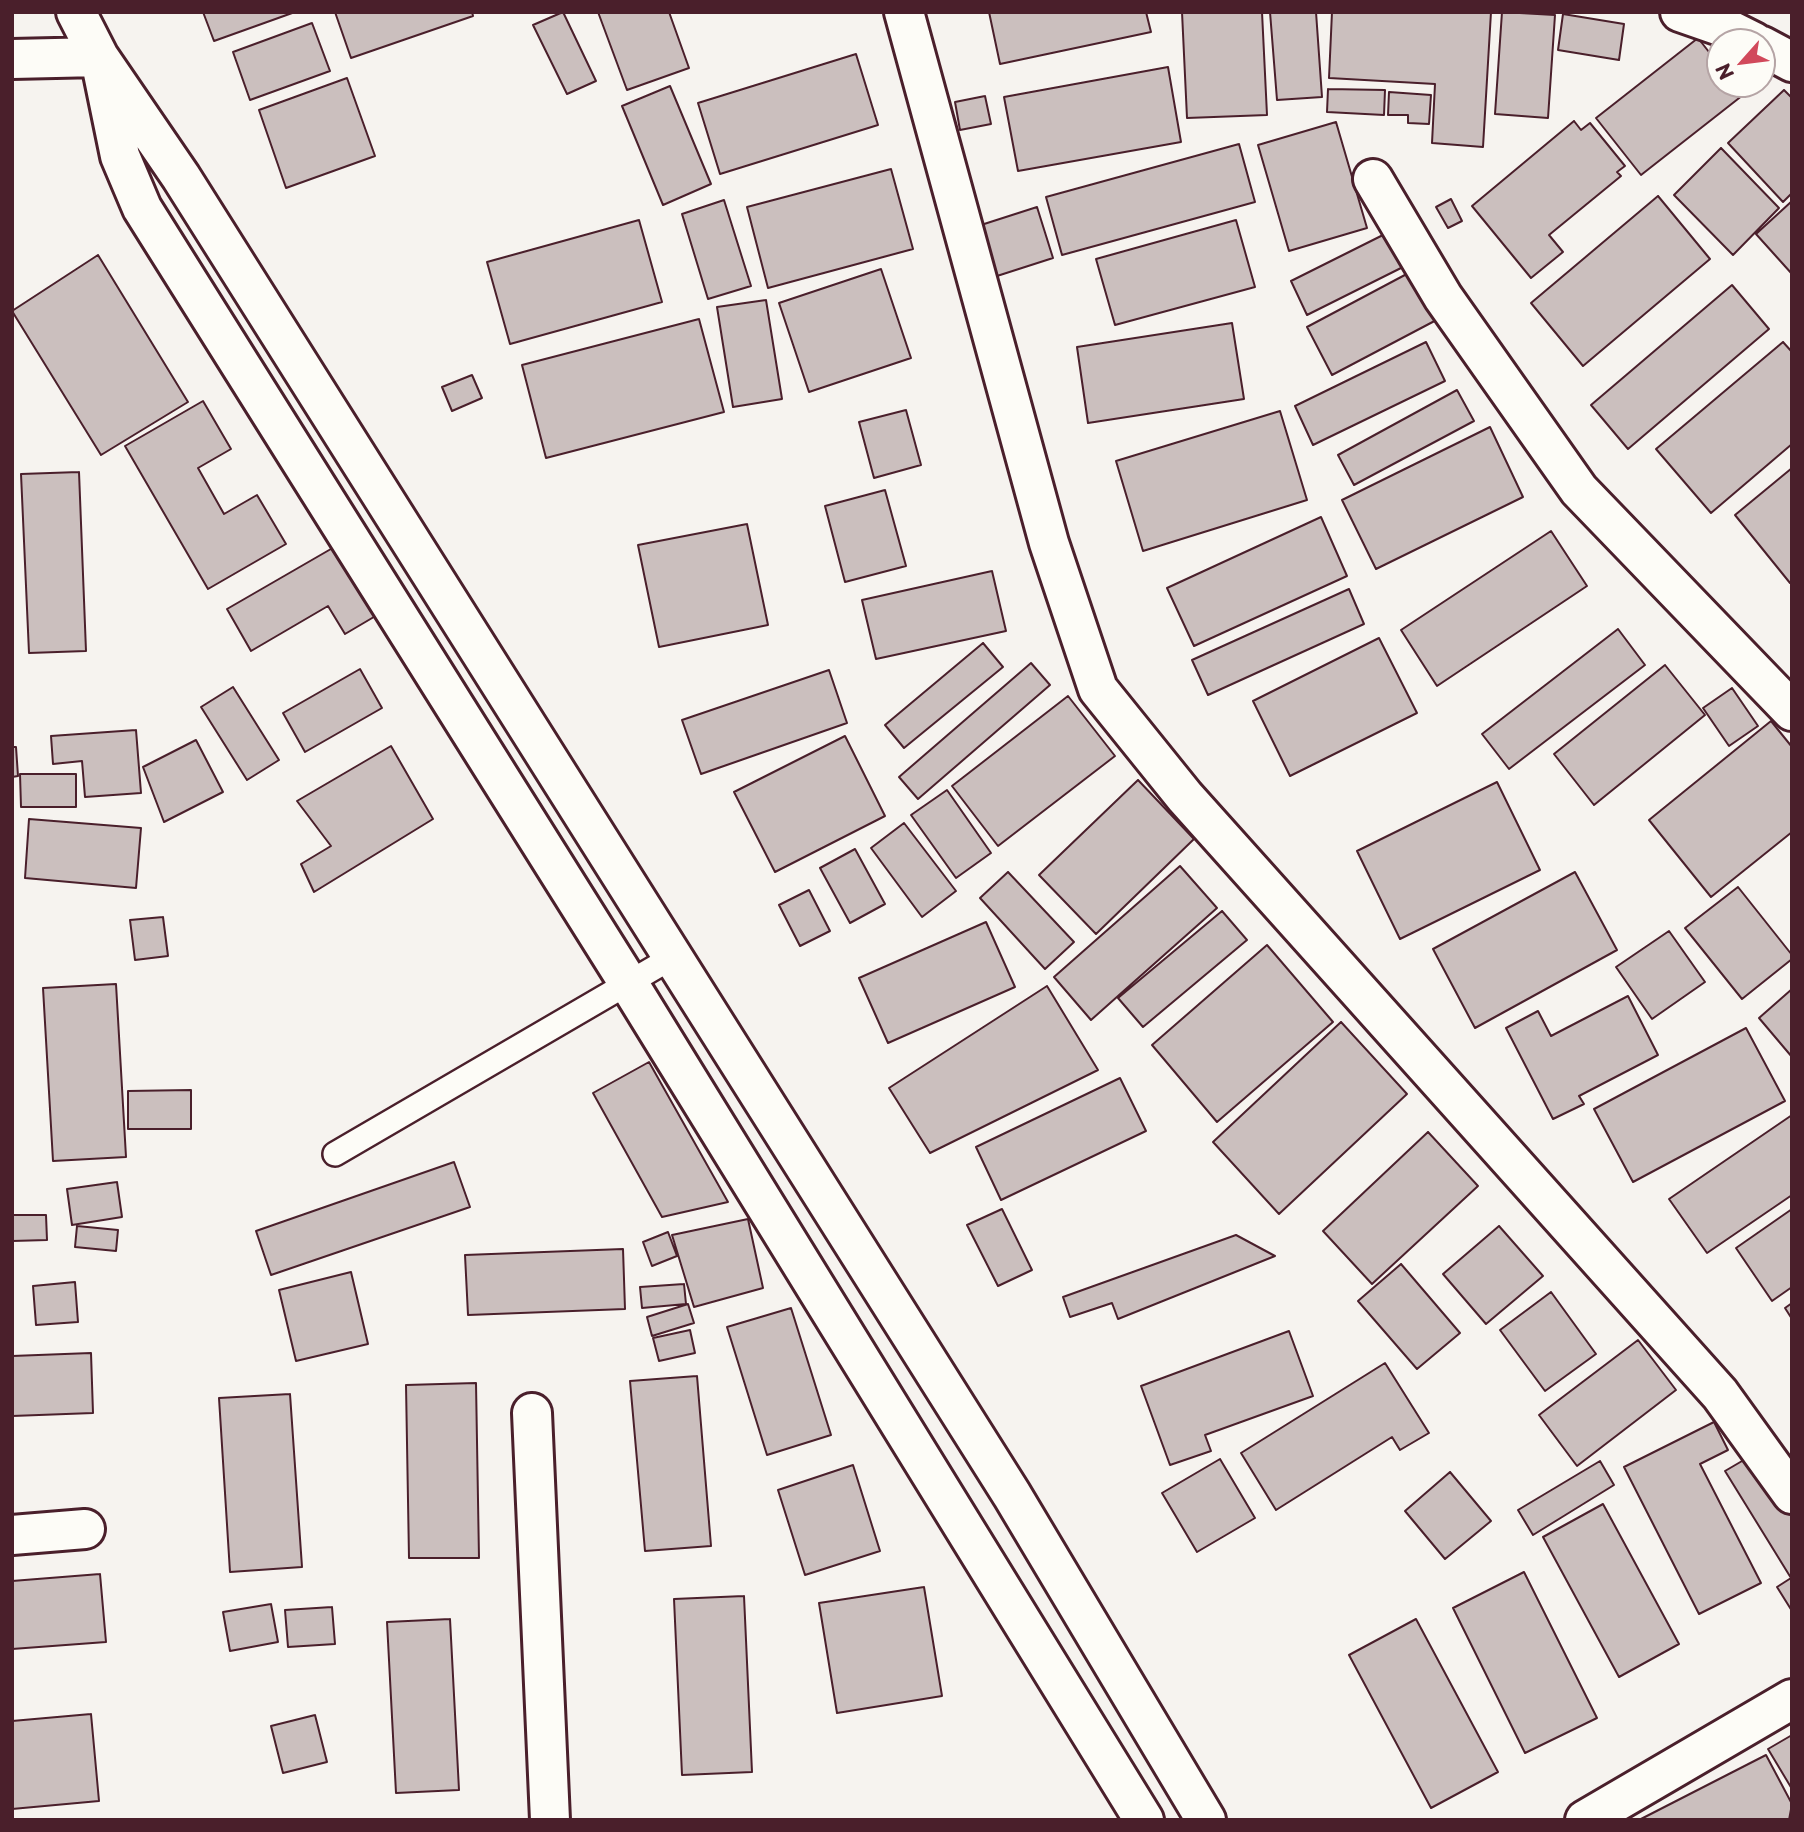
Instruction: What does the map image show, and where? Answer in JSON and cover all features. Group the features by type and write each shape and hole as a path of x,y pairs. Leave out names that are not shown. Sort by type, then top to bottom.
{"street":[{"path":"76,12 99,57 189,189 1012,1494 1206,1820"},
{"path":"904,12 1049,542 1098,689 1194,808 1720,1394 1792,1494"},
{"path":"1680,12 1728,28"},
{"path":"1776,53 1792,62"},
{"path":"12,59 99,57"},
{"path":"99,57 120,156 142,208 629,984 1144,1820"},
{"path":"1373,179 1443,297 1579,490 1792,711"},
{"path":"717,1126 762,1098"},
{"path":"532,1413 550,1820"},
{"path":"12,1535 85,1529"},
{"path":"1586,1820 1792,1699"}],"lane":[{"path":"335,1154 673,957"}],"building":[{"path":"203,12 295,12 214,41"},
{"path":"335,12 472,12 473,16 351,58"},
{"path":"563,12 596,81 567,94 533,25"},
{"path":"598,12 669,12 689,68 627,90"},
{"path":"989,12 1146,12 1151,32 1000,64"},
{"path":"1182,12 1262,12 1267,115 1187,118"},
{"path":"1270,12 1316,12 1322,97 1277,100"},
{"path":"1332,12 1491,12 1483,147 1432,143 1435,84 1329,78"},
{"path":"1502,12 1555,15 1548,118 1495,114"},
{"path":"1563,14 1624,24 1619,60 1558,50"},
{"path":"312,23 330,71 250,100 233,52"},
{"path":"1698,38 1706,48 1706,98 1739,98 1641,175 1596,118"},
{"path":"856,54 878,125 720,174 698,103"},
{"path":"1168,67 1181,142 1018,171 1004,97"},
{"path":"347,78 375,156 286,188 259,110"},
{"path":"670,86 711,184 663,205 622,106"},
{"path":"1328,89 1385,90 1384,115 1327,112"},
{"path":"1784,90 1792,98 1792,193 1783,202 1728,143"},
{"path":"1389,92 1431,95 1429,124 1408,123 1408,115 1388,115"},
{"path":"985,96 991,124 960,130 955,102"},
{"path":"1574,121 1581,130 1590,123 1625,166 1617,172 1621,176 1549,235 1563,252 1531,278 1472,206"},
{"path":"1336,122 1367,228 1289,251 1258,145"},
{"path":"1239,144 1255,202 1062,255 1046,197"},
{"path":"1721,148 1779,208 1733,255 1674,195"},
{"path":"891,169 913,249 768,288 747,207"},
{"path":"1658,196 1710,259 1583,366 1531,303"},
{"path":"1451,199 1462,221 1448,228 1436,207"},
{"path":"724,200 751,286 708,299 682,214"},
{"path":"1792,201 1792,274 1756,234"},
{"path":"1037,207 1053,258 997,276 981,225"},
{"path":"639,220 662,302 510,344 487,262"},
{"path":"1236,220 1255,287 1115,325 1096,259"},
{"path":"1389,232 1405,266 1307,315 1291,281"},
{"path":"98,255 188,402 101,455 12,311"},
{"path":"1418,268 1444,316 1332,375 1307,327"},
{"path":"881,269 911,358 809,392 779,303"},
{"path":"1732,285 1769,329 1628,449 1591,405"},
{"path":"766,300 782,399 733,407 717,307"},
{"path":"699,319 724,412 546,458 522,365"},
{"path":"1232,323 1244,399 1088,423 1077,347"},
{"path":"1426,342 1445,381 1313,445 1295,406"},
{"path":"1783,342 1792,352 1792,444 1711,513 1656,449"},
{"path":"472,375 482,398 452,411 442,387"},
{"path":"1457,390 1474,421 1354,485 1338,455"},
{"path":"203,401 231,449 198,468 224,514 257,495 286,544 208,589 125,446"},
{"path":"906,410 921,465 874,478 859,422"},
{"path":"1280,411 1307,500 1143,551 1116,461"},
{"path":"1490,427 1523,497 1376,569 1342,500"},
{"path":"1792,468 1792,581 1790,583 1735,515"},
{"path":"79,472 86,651 29,653 21,474"},
{"path":"885,490 906,566 845,582 825,506"},
{"path":"1321,517 1347,576 1194,646 1167,588"},
{"path":"747,524 768,625 659,647 638,545"},
{"path":"1551,531 1587,586 1437,686 1401,630"},
{"path":"343,542 384,611 345,634 328,606 251,651 227,609"},
{"path":"992,571 1006,631 876,659 862,600"},
{"path":"1349,589 1364,624 1208,695 1192,660"},
{"path":"1618,629 1645,665 1509,769 1482,734"},
{"path":"1379,638 1417,713 1290,776 1253,701"},
{"path":"983,643 1003,667 904,748 885,725"},
{"path":"1031,663 1050,685 918,799 899,777"},
{"path":"1665,665 1705,715 1594,805 1554,754"},
{"path":"360,669 382,708 305,752 283,713"},
{"path":"829,670 847,723 701,774 682,720"},
{"path":"233,687 279,760 247,780 201,707"},
{"path":"1732,688 1758,726 1729,746 1703,708"},
{"path":"1068,696 1115,756 998,846 952,786"},
{"path":"1771,721 1792,747 1792,832 1711,897 1649,820"},
{"path":"136,730 141,793 85,797 82,761 53,764 51,736"},
{"path":"845,736 885,816 775,872 734,792"},
{"path":"196,740 223,792 164,822 143,767"},
{"path":"391,746 433,819 314,892 301,864 331,846 297,801"},
{"path":"12,747 16,747 18,776 12,777"},
{"path":"20,774 76,774 76,807 21,807"},
{"path":"1138,780 1194,839 1096,934 1039,875"},
{"path":"1497,782 1540,870 1400,939 1357,851"},
{"path":"947,790 991,853 956,878 911,815"},
{"path":"29,819 141,828 136,888 25,878"},
{"path":"904,823 956,891 922,917 871,848"},
{"path":"855,849 885,904 850,923 820,868"},
{"path":"1180,866 1217,908 1091,1020 1054,977"},
{"path":"1008,872 1074,942 1045,969 980,898"},
{"path":"1575,872 1617,950 1475,1028 1433,949"},
{"path":"1738,887 1792,955 1792,959 1742,999 1685,928"},
{"path":"809,890 830,931 800,946 779,905"},
{"path":"1222,911 1247,940 1143,1027 1118,998"},
{"path":"163,917 168,956 135,960 130,920"},
{"path":"986,922 1015,987 888,1043 859,978"},
{"path":"1669,931 1705,982 1652,1019 1616,967"},
{"path":"1267,945 1333,1022 1217,1122 1152,1045"},
{"path":"116,984 126,1157 53,1161 43,988"},
{"path":"1047,986 1098,1070 930,1153 889,1088"},
{"path":"1792,989 1792,1057 1759,1018"},
{"path":"1628,996 1658,1055 1579,1096 1584,1104 1553,1119 1506,1028 1538,1011 1551,1036"},
{"path":"1341,1022 1407,1094 1279,1214 1213,1142"},
{"path":"1746,1028 1785,1101 1633,1182 1594,1109"},
{"path":"649,1062 728,1202 662,1217 593,1093"},
{"path":"1120,1078 1146,1131 1001,1200 976,1147"},
{"path":"191,1090 191,1129 128,1129 128,1091"},
{"path":"1792,1115 1792,1195 1707,1253 1669,1199"},
{"path":"1428,1132 1478,1186 1372,1284 1323,1231"},
{"path":"454,1162 470,1207 271,1275 256,1231"},
{"path":"117,1182 122,1217 72,1225 67,1189"},
{"path":"1002,1209 1032,1270 998,1286 967,1225"},
{"path":"1792,1209 1792,1287 1772,1301 1736,1248"},
{"path":"12,1215 46,1215 47,1240 12,1241"},
{"path":"748,1219 763,1288 694,1307 672,1235"},
{"path":"77,1226 118,1230 116,1251 75,1247"},
{"path":"1499,1226 1543,1276 1486,1324 1443,1274"},
{"path":"668,1232 677,1256 652,1266 643,1242"},
{"path":"1236,1235 1275,1256 1118,1319 1112,1303 1070,1317 1063,1297"},
{"path":"623,1249 625,1309 468,1315 465,1255"},
{"path":"1401,1264 1460,1333 1417,1369 1358,1301"},
{"path":"351,1272 368,1344 296,1361 279,1290"},
{"path":"75,1282 78,1322 36,1325 33,1286"},
{"path":"684,1284 686,1304 642,1308 640,1287"},
{"path":"1551,1292 1596,1354 1545,1391 1500,1330"},
{"path":"1792,1303 1792,1319 1785,1308"},
{"path":"688,1304 694,1323 652,1336 647,1317"},
{"path":"791,1308 831,1435 767,1455 727,1327"},
{"path":"690,1330 695,1353 659,1361 653,1338"},
{"path":"1289,1331 1313,1396 1205,1435 1211,1451 1170,1465 1141,1386"},
{"path":"1638,1340 1676,1390 1577,1466 1539,1415"},
{"path":"91,1353 93,1413 12,1416 12,1356"},
{"path":"1385,1363 1429,1433 1400,1450 1392,1437 1276,1510 1241,1453"},
{"path":"697,1376 711,1546 645,1551 630,1381"},
{"path":"476,1383 479,1558 409,1558 406,1385"},
{"path":"290,1394 302,1567 230,1572 219,1398"},
{"path":"1714,1422 1728,1450 1700,1464 1761,1583 1699,1614 1624,1467"},
{"path":"1754,1454 1792,1515 1792,1611 1777,1587 1791,1578 1725,1471"},
{"path":"1220,1459 1255,1518 1197,1552 1162,1493"},
{"path":"1600,1461 1614,1485 1533,1535 1518,1510"},
{"path":"853,1465 880,1551 805,1575 778,1490"},
{"path":"1450,1472 1491,1521 1445,1559 1405,1511"},
{"path":"1603,1504 1679,1644 1619,1677 1543,1537"},
{"path":"1524,1572 1597,1718 1525,1753 1453,1608"},
{"path":"100,1574 106,1642 12,1649 12,1581"},
{"path":"924,1587 942,1696 837,1713 819,1603"},
{"path":"744,1596 752,1772 682,1775 674,1599"},
{"path":"271,1604 278,1642 230,1651 223,1612"},
{"path":"332,1607 335,1644 288,1647 285,1610"},
{"path":"450,1619 459,1790 396,1793 387,1622"},
{"path":"1416,1619 1498,1772 1431,1808 1349,1655"},
{"path":"91,1714 99,1801 12,1809 12,1721"},
{"path":"315,1715 327,1762 283,1773 271,1726"},
{"path":"1792,1735 1792,1789 1768,1749"},
{"path":"1766,1755 1792,1804 1789,1820 1639,1820"}]}
